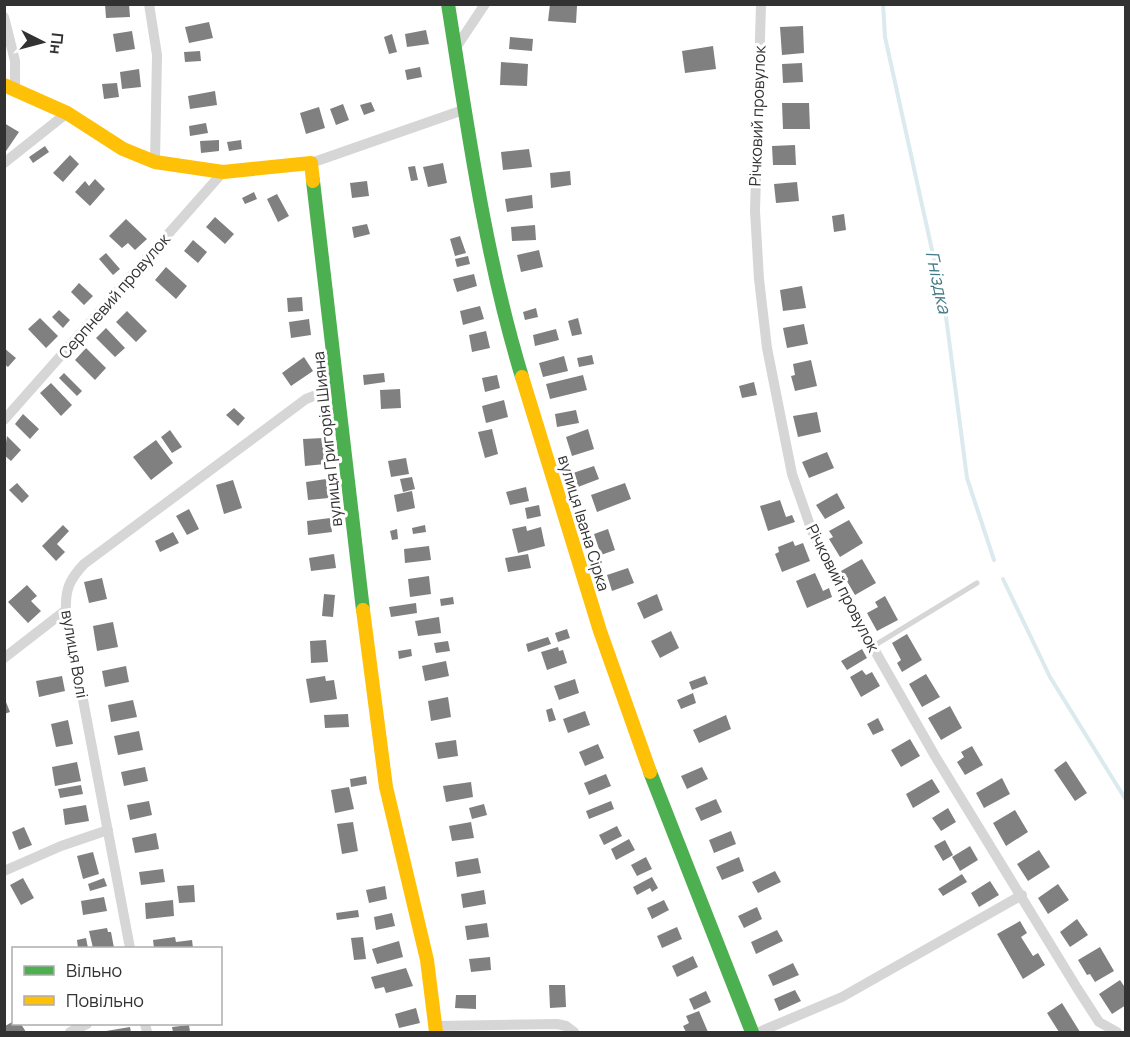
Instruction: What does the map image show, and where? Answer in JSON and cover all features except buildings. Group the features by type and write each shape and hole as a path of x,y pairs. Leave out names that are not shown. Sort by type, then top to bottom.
{"street":[{"path":"149,4 157,55 155,162"},
{"name":"вулиця Івана Сірка","path":"448,4 483,224 502,312 566,523 643,754 753,1032"},
{"path":"455,49 485,4"},
{"name":"Річковий провулок","path":"761,4 755,211 767,348 792,474 812,531 872,647 935,756 1092,1012 1106,1028 1117,1032"},
{"path":"4,17 15,61 10,87 67,113 123,148 155,162 223,172 311,163 465,109"},
{"path":"4,163 67,113"},
{"name":"вулиця Григорія Шияна","path":"311,163 386,787 427,960 436,1029"},
{"name":"Серпневий провулок","path":"4,420 223,172"},
{"name":"вулиця Волі","path":"130,947 66,610 65,594 70,580 84,564 306,399 337,387"},
{"path":"4,658 66,610"},
{"path":"4,871 61,846 108,830"},
{"path":"759,1032 842,997 1022,895"},
{"path":"436,1029 557,1024 566,1026 574,1032"}],"lane":[{"path":"872,647 977,583"}],"waterway":[{"name":"Гніздка","path":"883,4 885,37 945,309 967,478 994,560"},
{"name":"Гніздка","path":"1003,579 1050,677 1126,800"}],"traffic: fast":[{"path":"448,4 470,145 488,239 522,377"},
{"path":"313,181 363,610"},
{"path":"650,772 752,1032"}],"traffic: slow":[{"path":"4,85 67,113 123,149 155,162 223,172 311,163 313,181"},
{"path":"522,377 600,631 650,772"},
{"path":"363,610 386,787 427,960 436,1032"}]}
